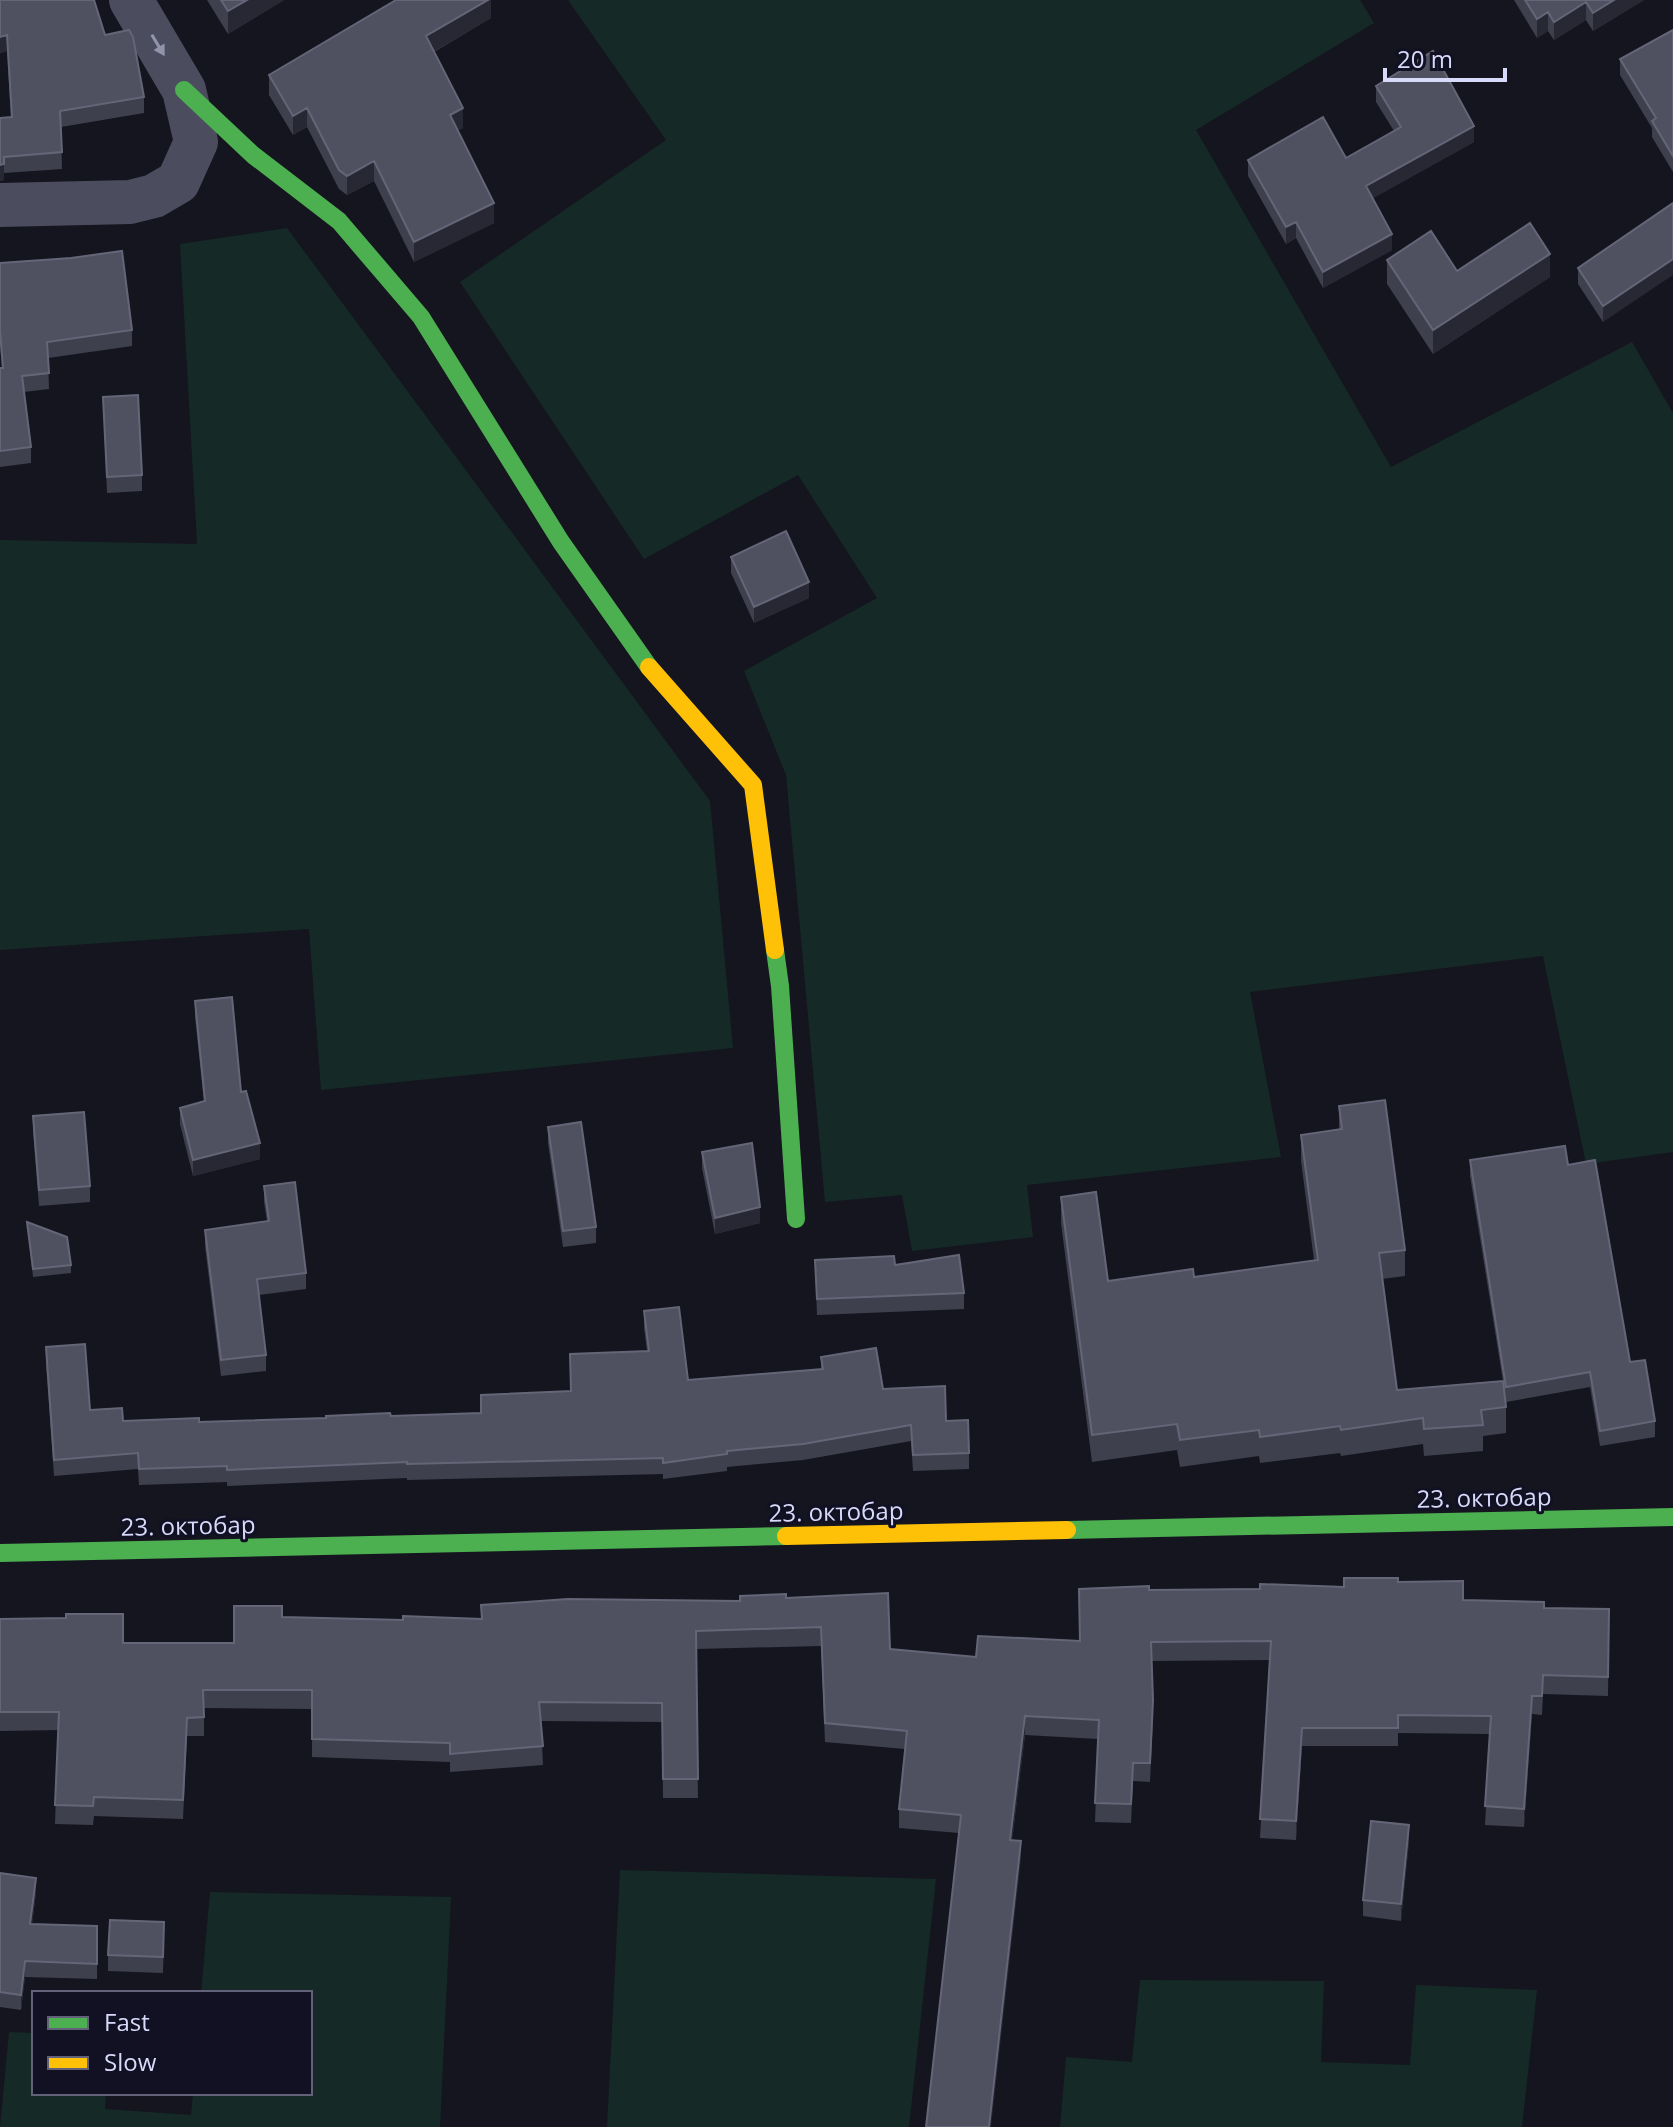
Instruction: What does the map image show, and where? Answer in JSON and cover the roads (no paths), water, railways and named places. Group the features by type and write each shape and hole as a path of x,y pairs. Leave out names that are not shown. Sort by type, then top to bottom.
{"street":[{"path":"131,0 184,90 253,155 339,221 421,317 561,542 645,661 753,785 780,986 796,1219"},
{"path":"0,205 130,202 154,196 178,182 196,142 184,90"},
{"name":"23. октобар","path":"0,1553 1673,1517"}]}
